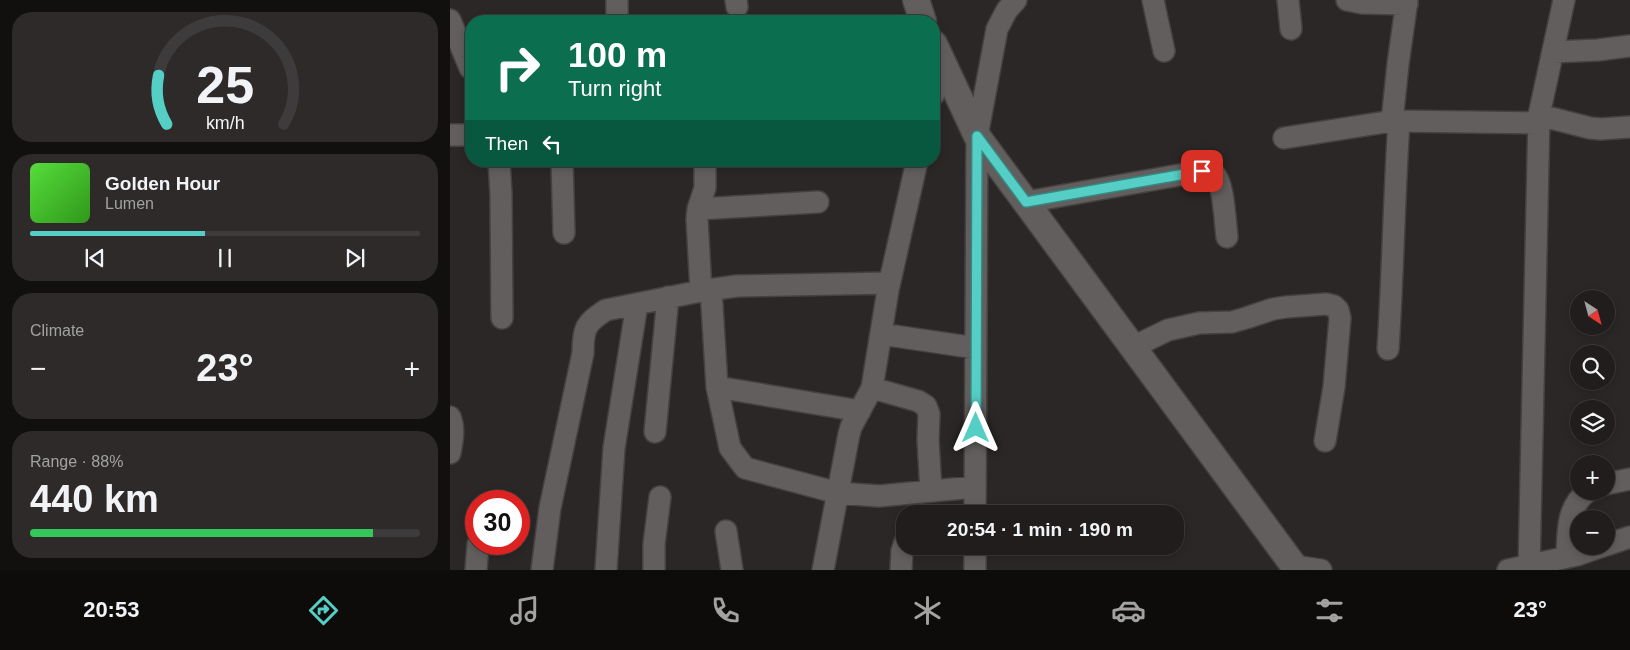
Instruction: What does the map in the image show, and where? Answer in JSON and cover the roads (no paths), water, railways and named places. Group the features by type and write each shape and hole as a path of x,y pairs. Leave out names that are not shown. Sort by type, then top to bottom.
{"street":[{"path":"916,0 922,15"},
{"path":"975,505 977,136 997,29 1007,10 1016,0"},
{"path":"1153,0 1164,51"},
{"path":"1288,0 1291,29"},
{"path":"1347,0 1362,3 1407,2 1398,64 1393,283 1388,349"},
{"path":"1529,568 1539,119 1564,0"},
{"path":"450,20 464,69"},
{"path":"1553,52 1598,50 1630,46"},
{"path":"940,57 977,136 1296,568 1320,570"},
{"path":"1284,138 1396,121 1539,119 1601,129 1630,127"},
{"path":"450,134 465,135"},
{"path":"499,167 502,318"},
{"path":"562,167 564,233"},
{"path":"705,167 705,188 698,209 717,387 730,448 745,468 838,493 879,496 976,487"},
{"path":"823,570 849,434 872,388 890,283 916,167"},
{"path":"1026,202 1209,171 1215,175 1220,183 1227,237"},
{"path":"698,209 818,202"},
{"path":"542,570 550,508 583,354 583,335 587,324 606,310 706,290 737,286 890,283"},
{"path":"655,432 668,297"},
{"path":"606,570 614,448 638,304"},
{"path":"1133,347 1168,330 1199,323 1232,322 1273,308 1286,306 1326,304 1334,306 1338,310 1340,318 1334,387 1325,441"},
{"path":"881,334 976,348"},
{"path":"717,387 860,412"},
{"path":"872,388 918,401 926,406 929,414 928,440 931,491"},
{"path":"450,417 453,435 450,453"},
{"path":"1615,482 1630,479"},
{"path":"654,570 654,544 660,497"},
{"path":"1567,557 1569,520 1579,500"},
{"path":"726,531 732,570"},
{"path":"1615,542 1630,537"},
{"path":"476,570 477,555"},
{"path":"901,570 902,555"},
{"path":"975,555 975,570"},
{"path":"1508,570 1529,568 1574,555"}]}
